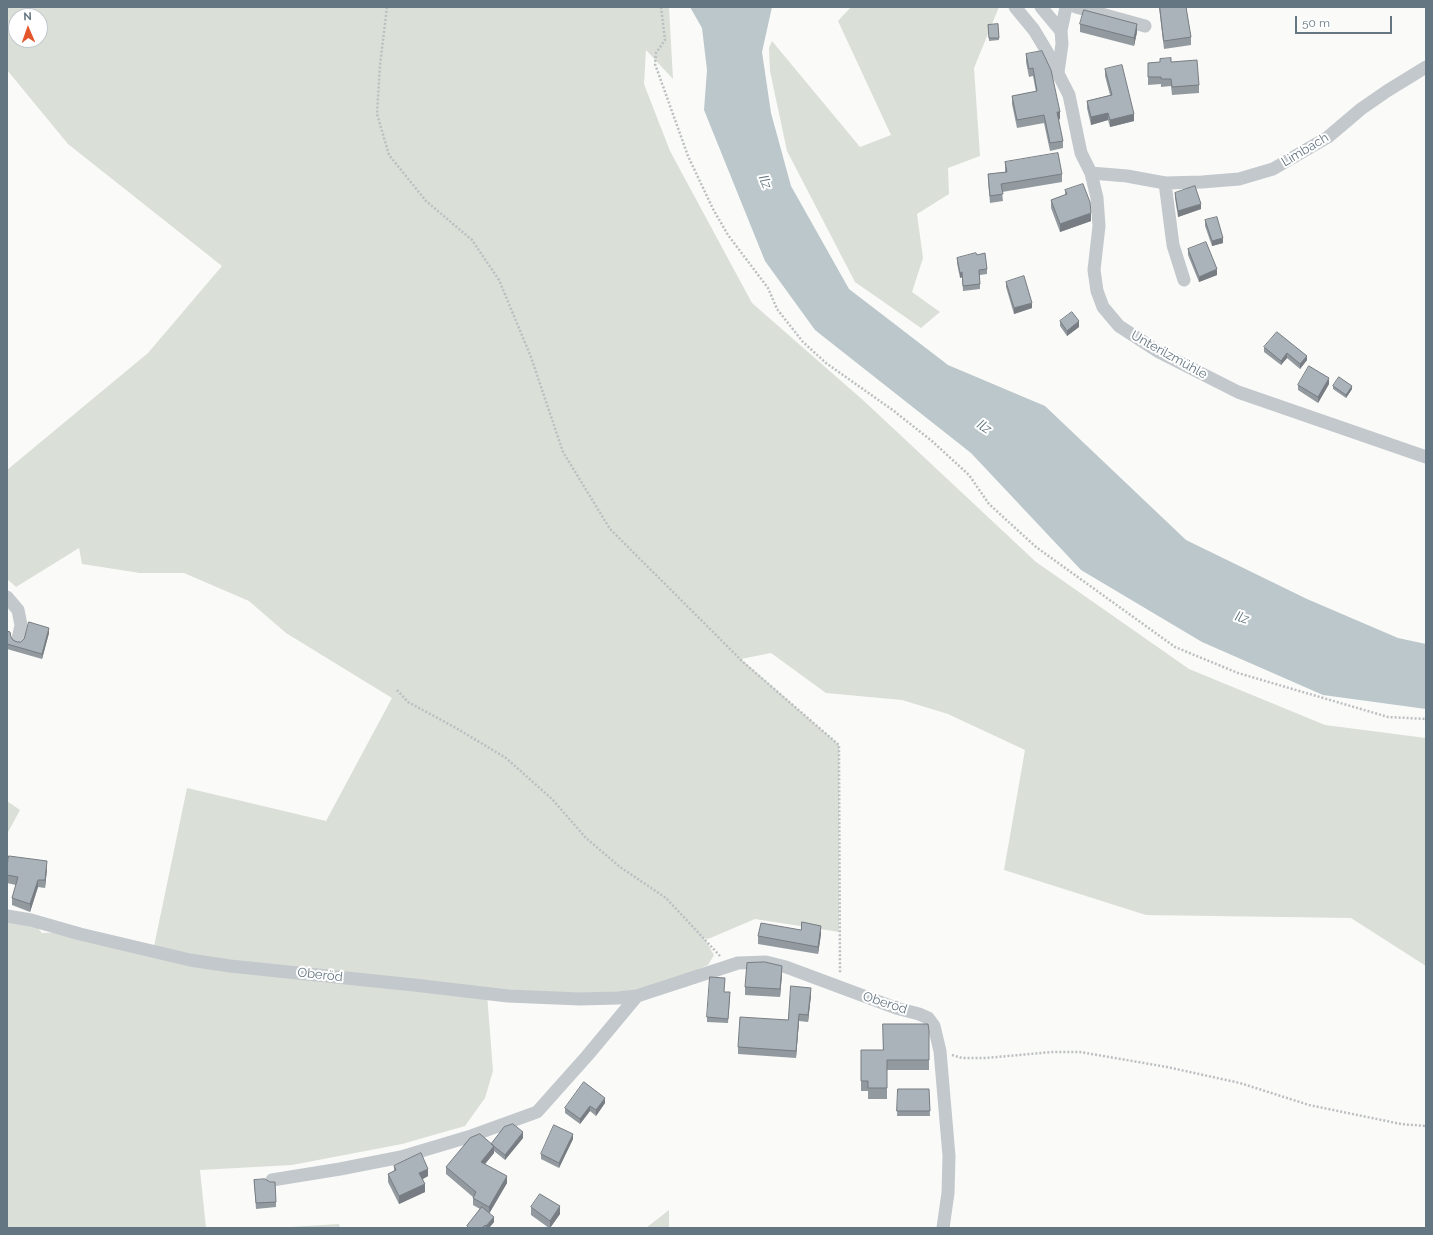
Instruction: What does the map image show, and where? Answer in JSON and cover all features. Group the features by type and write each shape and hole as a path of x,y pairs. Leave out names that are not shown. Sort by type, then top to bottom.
{"street":[{"name":"Unterilzmühle","path":"1015,7 1034,30 1058,72 1068,95 1081,153 1091,173 1098,210 1099,226 1094,270 1097,291 1103,307 1119,326 1159,352 1238,392 1426,457"},
{"path":"1041,7 1061,30"},
{"path":"1058,72 1062,44 1061,30 1066,7"},
{"path":"1076,7 1145,26"},
{"name":"Limbach","path":"1091,173 1127,176 1165,183 1239,179 1273,168 1328,137 1366,105 1426,67"},
{"path":"1165,183 1173,245 1184,280"},
{"path":"7,597 18,610 21,625 18,639"},
{"name":"Oberöd","path":"7,916 31,920 80,934 190,960 230,966 508,996 580,999 618,998 637,996 730,967 738,963 766,962 786,967 896,1008 919,1014 928,1018 934,1026 940,1051 949,1156 948,1194 943,1228"},
{"path":"272,1180 401,1157 537,1112 587,1056 637,996"}],"path":[{"path":"386,7 377,114 389,155 426,201 472,240 499,280 531,357 563,452 610,529 743,662 839,745 840,987"},
{"path":"661,7 665,40 656,54 655,64 688,156 713,209 728,235 768,288 777,309 803,342 826,364 894,411 933,442 969,475 989,504 1036,547 1175,647 1238,673 1388,717 1426,720"},
{"path":"397,690 408,702 456,728 506,758 552,799 586,838 620,868 666,898 704,937 730,967"},
{"path":"940,1051 962,1058 986,1058 1052,1052 1080,1052 1167,1067 1240,1083 1309,1105 1401,1124 1426,1126"}],"shaded area":[{"path":"7,7 669,7 673,79 646,50 644,84 670,151 752,303 864,401 1036,562 1189,669 1325,725 1426,738 1426,966 1351,918 1146,915 1004,870 1025,750 948,714 902,700 826,693 771,653 741,659 839,745 839,932 755,919 708,939 704,938 714,955 708,965 637,996 487,994 493,1071 485,1098 465,1126 402,1144 292,1165 200,1170 206,1228 7,1228 7,916 31,920 42,933 71,932 153,951 187,788 326,821 392,698 286,633 249,601 184,573 140,573 82,564 79,548 16,587 7,579 7,470 148,353 222,266 68,144 7,70"},
{"path":"851,7 999,7 974,68 980,156 948,168 949,194 917,214 923,258 912,292 940,312 921,328 855,282 787,151 770,71 769,48 772,41 860,147 891,135 838,21"},
{"path":"7,801 20,810 7,834"},
{"path":"669,1210 669,1228 646,1228"},
{"path":"339,1224 340,1228 274,1228"}],"water":[{"name":"Ilz","path":"690,7 772,7 762,52 771,113 791,186 849,289 948,365 1045,406 1186,540 1307,599 1398,638 1426,644 1426,709 1323,695 1202,642 1081,570 971,453 815,330 765,261 704,110 707,70 702,28"}],"building":[{"path":"1160,7 1186,7 1191,37 1164,41"},
{"path":"1084,10 1137,24 1134,38 1080,24"},
{"path":"998,24 999,38 989,38 988,25"},
{"path":"1042,51 1051,70 1060,112 1057,112 1063,141 1050,143 1044,115 1017,120 1012,96 1037,91 1033,68 1029,69 1026,54"},
{"path":"1171,58 1171,62 1197,60 1199,85 1172,87 1171,79 1148,77 1148,63 1160,62 1160,59"},
{"path":"1122,65 1134,114 1110,120 1108,113 1091,117 1087,101 1112,95 1105,69"},
{"path":"1058,153 1062,174 1001,184 1003,194 990,196 988,174 1007,172 1005,162"},
{"path":"1083,184 1090,202 1091,213 1060,224 1051,200 1067,194 1065,190"},
{"path":"1195,186 1201,204 1178,211 1175,193"},
{"path":"1217,217 1223,238 1212,241 1205,220"},
{"path":"1206,242 1217,269 1199,277 1188,249"},
{"path":"976,253 977,255 985,253 987,269 979,270 980,284 963,286 962,272 960,273 957,258"},
{"path":"1024,276 1032,303 1014,308 1006,282"},
{"path":"1072,312 1079,321 1067,331 1060,321"},
{"path":"1277,332 1307,356 1300,364 1287,353 1281,361 1264,347"},
{"path":"1309,366 1329,378 1318,397 1298,385"},
{"path":"1339,377 1352,386 1346,395 1333,386"},
{"path":"29,622 49,628 42,654 7,644 7,631 10,632 13,640 21,642 24,639"},
{"path":"9,856 47,861 45,880 38,880 30,904 12,898 18,877 7,875"},
{"path":"802,922 821,926 818,947 758,936 761,923 801,930"},
{"path":"765,962 782,966 780,989 745,987 747,963"},
{"path":"710,977 725,978 724,992 730,992 728,1019 707,1017"},
{"path":"791,986 811,988 808,1015 799,1014 796,1051 738,1047 740,1017 788,1020"},
{"path":"883,1024 928,1024 929,1060 887,1060 887,1088 868,1088 868,1081 861,1081 861,1050 883,1050"},
{"path":"584,1082 605,1098 596,1110 590,1106 580,1119 565,1108"},
{"path":"898,1089 929,1089 930,1111 897,1111"},
{"path":"513,1124 523,1132 505,1155 491,1144 504,1127"},
{"path":"554,1125 573,1134 559,1163 541,1154"},
{"path":"480,1134 494,1146 481,1162 507,1176 489,1207 473,1198 476,1192 446,1167 470,1138"},
{"path":"421,1153 428,1169 419,1173 425,1184 399,1196 388,1174 396,1170 394,1166"},
{"path":"265,1179 270,1182 275,1182 276,1202 256,1203 254,1180"},
{"path":"540,1194 560,1206 550,1221 531,1207"},
{"path":"482,1207 494,1217 486,1226 485,1225 482,1228 469,1228 467,1226"}]}
